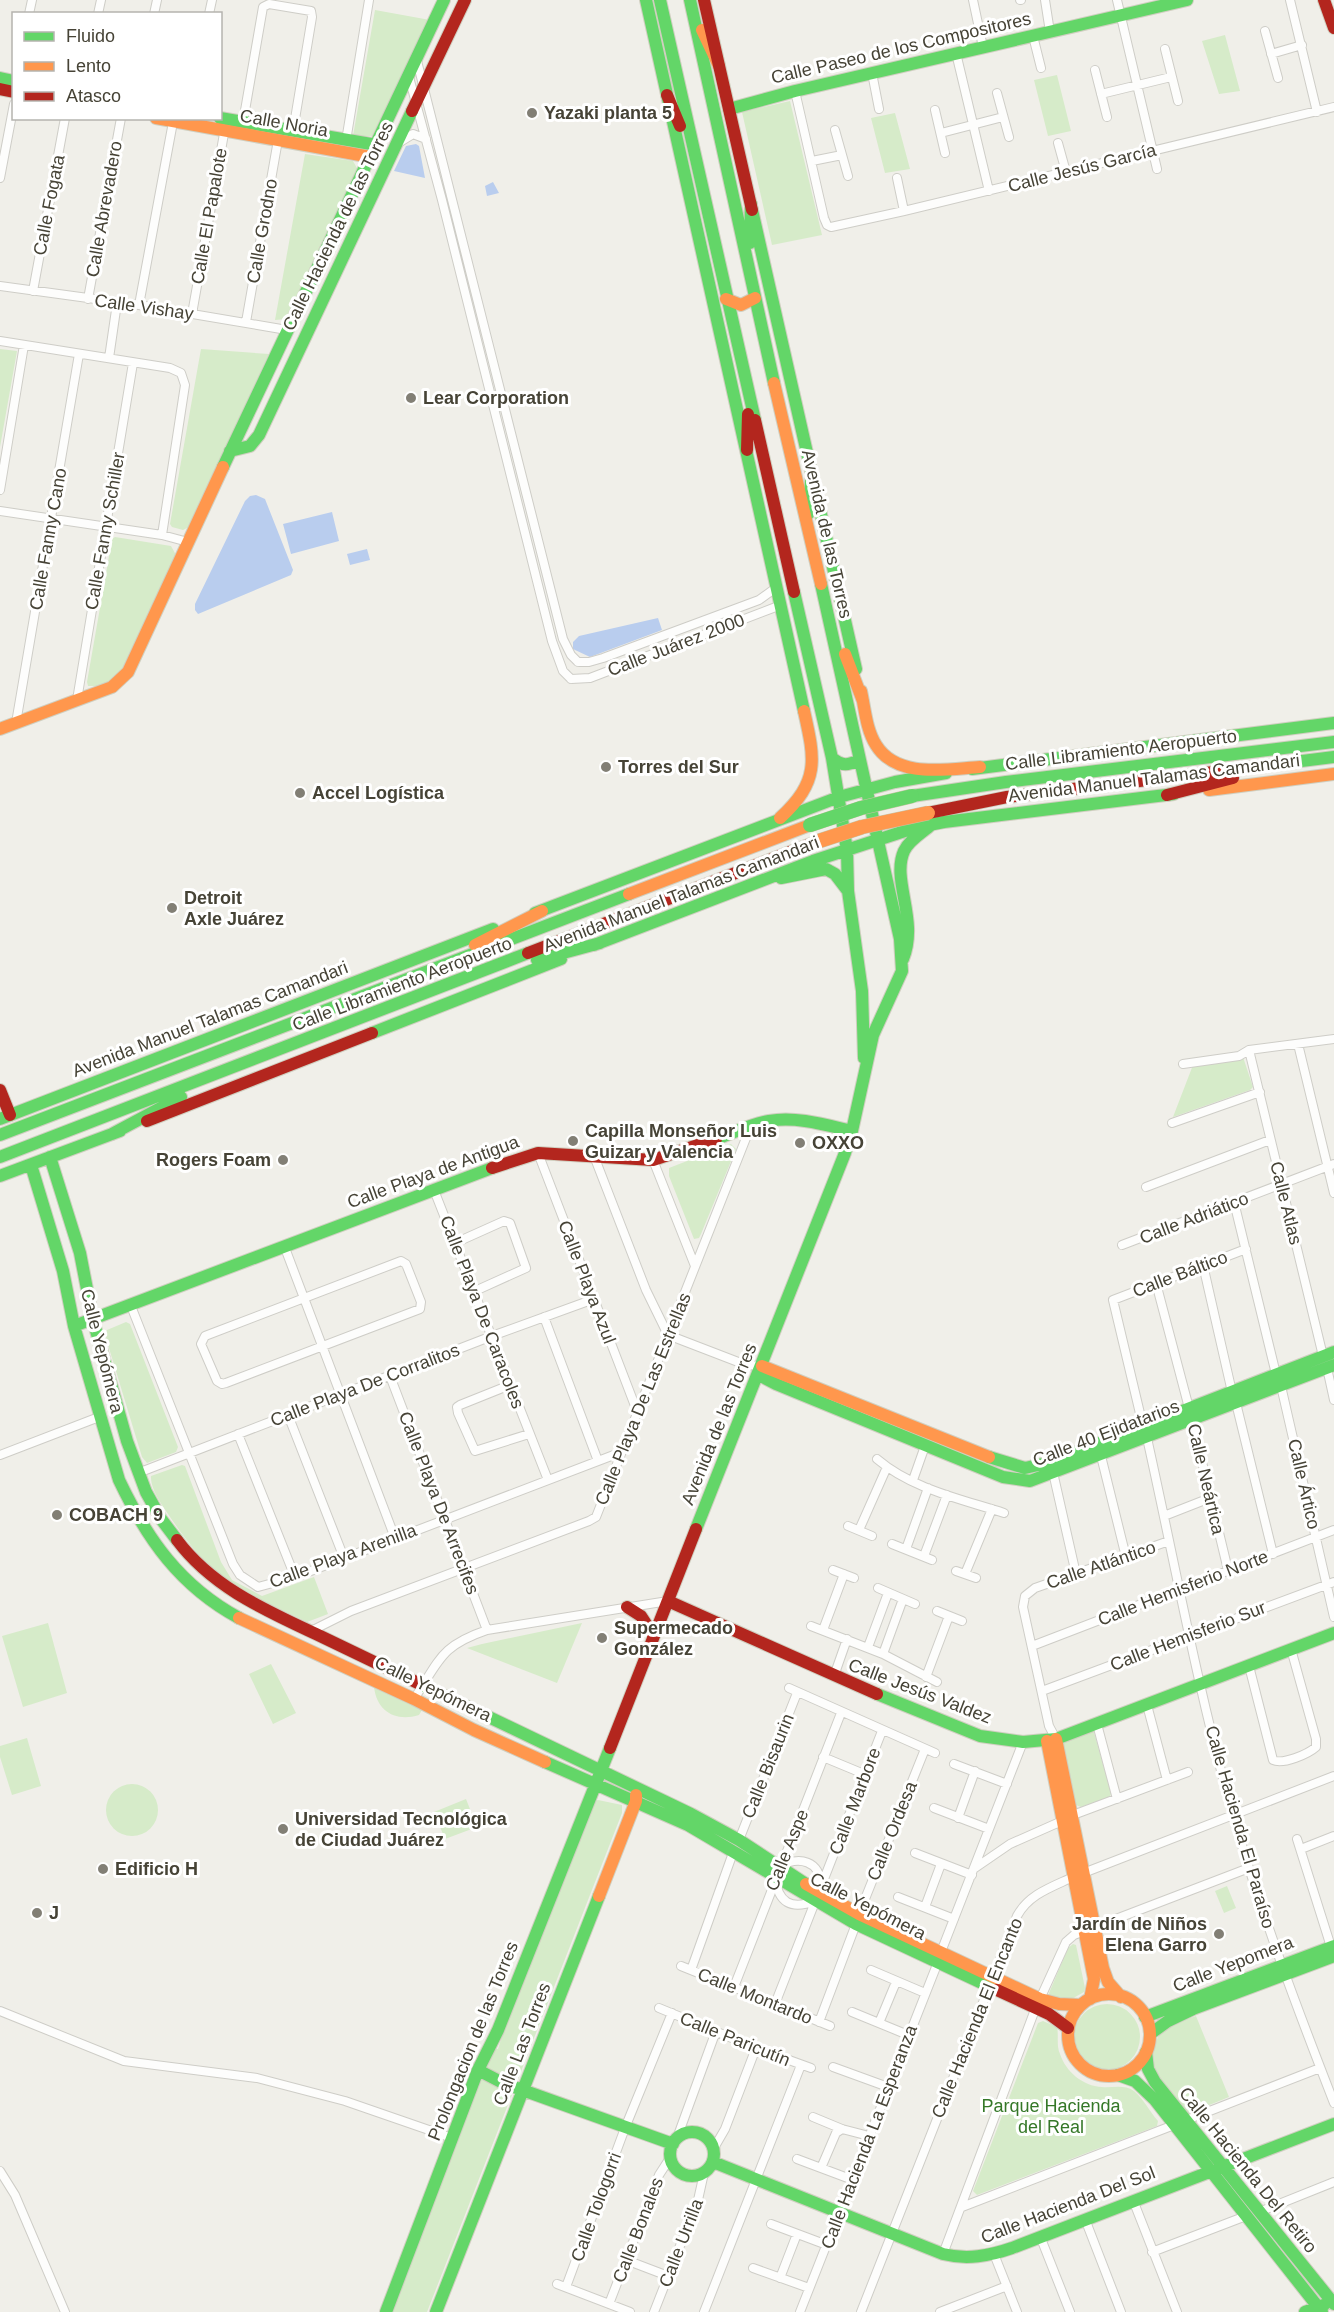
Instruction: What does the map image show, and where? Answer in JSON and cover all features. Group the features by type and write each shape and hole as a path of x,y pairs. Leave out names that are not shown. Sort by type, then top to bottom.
{"main road":[{"name":"Calle Hacienda de las Torres","path":"77,700 112,687 128,672 444,0"},
{"name":"Calle Hacienda de las Torres","path":"230,451 247,448 256,442 465,0"},
{"path":"645,0 811,740 814,763 808,784 802,795 780,818"},
{"name":"Avenida de las Torres","path":"660,0 726,299 832,758 847,850 848,891 859,960 864,1072"},
{"name":"Calle Paseo de los Compositores","path":"729,108 1187,0"},
{"path":"1324,0 1334,28"},
{"name":"Avenida de las Torres","path":"695,2 719,66 863,701 875,744 886,757 896,764 912,768 980,767"},
{"name":"Avenida de las Torres","path":"598,1778 852,1131 877,1023 899,980 903,960 867,789 713,112 695,2"},
{"path":"672,56 693,109 702,114 713,112"},
{"path":"667,95 676,112 683,134 692,143"},
{"name":"Calle Noria","path":"164,120 243,122 346,141 374,151"},
{"name":"Calle Noria","path":"224,122 278,140 374,151"},
{"path":"749,273 751,204"},
{"path":"726,299 740,305 748,304 755,298"},
{"path":"738,346 752,341 765,346"},
{"path":"747,450 748,393"},
{"path":"807,529 812,472"},
{"path":"781,605 798,612"},
{"path":"826,607 863,701"},
{"path":"0,729 77,700"},
{"name":"Avenida Manuel Talamas Camandari","path":"5,1117 839,797 896,782 980,767 1334,723"},
{"name":"Calle Libramiento Aeropuerto","path":"0,1135 810,825 861,808 912,796 1006,782 1334,742"},
{"name":"Calle Libramiento Aeropuerto","path":"0,1157 816,842 862,827 930,818 1007,797 1334,757"},
{"path":"832,758 846,766 860,760"},
{"path":"1167,795 1287,763"},
{"name":"Avenida Manuel Talamas Camandari","path":"0,1176 302,1062 759,881 914,828 930,818 1167,795 1334,774"},
{"path":"896,782 893,794 897,819 902,824 914,828"},
{"path":"807,809 820,825 827,840 826,847 813,861"},
{"path":"903,960 909,950 910,936 902,858 930,818"},
{"path":"759,881 826,869 835,874 848,891"},
{"path":"444,967 469,948 542,910"},
{"path":"459,981 600,943"},
{"path":"112,1134 235,1068"},
{"path":"0,1090 5,1117"},
{"name":"Calle Playa de Antigua","path":"74,1326 285,1248 491,1168 538,1153 653,1160 769,1121 801,1120 852,1131"},
{"name":"Calle Yepómera","path":"50,1157 80,1253 93,1320 138,1473 161,1519 180,1545 200,1566 235,1593 309,1632 424,1684 598,1778"},
{"name":"Calle Yepómera","path":"31,1165 63,1271 74,1326 99,1417 119,1480 135,1513 156,1546 198,1592 249,1623 414,1699 474,1730 598,1778 635,1795 657,1797 817,1897 858,1919 1038,2003 1068,2028"},
{"name":"Calle 40 Ejidatarios","path":"760,1370 776,1384 925,1446 1015,1480 1030,1481 1052,1468 1329,1361"},
{"name":"Calle 40 Ejidatarios","path":"760,1370 1001,1462 1025,1468 1052,1468 1101,1456 1145,1432"},
{"name":"Calle Jesús Valdez","path":"668,1601 834,1676 964,1731 1023,1742 1051,1740 1097,1724 1334,1633"},
{"path":"627,1607 641,1616 654,1636"},
{"path":"1051,1740 1089,1929 1094,1979 1086,2002"},
{"name":"Prolongacion de las Torres","path":"386,2312 478,2070 498,2030 598,1778"},
{"name":"Calle Las Torres","path":"436,2312 635,1795"},
{"path":"1089,1929 1105,1976 1121,1996 1139,2008 1145,2016 1150,2034 1146,2052 1135,2067 1118,2075 1098,2075 1080,2065 1070,2048 1068,2028 1075,2012 1086,2002 1111,1995 1121,1996"},
{"name":"Calle Yepomera","path":"1145,2016 1333,1951"},
{"name":"Calle Yepomera","path":"1150,2034 1177,2016 1283,1970"},
{"name":"Calle Yepómera","path":"1038,2003 1086,2002"},
{"name":"Calle Hacienda Del Retiro","path":"1146,2052 1148,2069 1179,2123"},
{"path":"478,2070 503,2083 625,2128 675,2141"},
{"name":"Calle Hacienda Del Retiro","path":"1118,2075 1135,2081 1143,2087 1179,2123 1328,2305"},
{"name":"Calle Hacienda Del Sol","path":"710,2161 758,2178 944,2254 965,2259 994,2254 1334,2124"},
{"path":"699,2133 705,2136 710,2161 698,2176 684,2175 672,2165 670,2158 675,2141 684,2134 699,2133"},
{"path":"1305,2312 1328,2305"}],"street":[{"path":"346,141 369,0"},
{"path":"973,0 983,47"},
{"path":"1045,0 1050,32"},
{"path":"1117,0 1157,169"},
{"path":"1290,0 1317,112"},
{"path":"243,122 263,7 268,4 299,8 308,10 312,17 293,131"},
{"path":"1265,31 1278,78"},
{"path":"1033,36 1041,68"},
{"path":"1272,54 1302,45"},
{"path":"1166,49 1178,101"},
{"path":"956,54 989,191"},
{"path":"409,77 552,641 563,671 571,679 578,662 571,655 563,639 417,60"},
{"path":"1095,70 1107,117"},
{"path":"872,74 879,109"},
{"path":"1101,94 1171,77"},
{"path":"795,91 812,161 842,155"},
{"path":"997,93 1009,137"},
{"name":"Calle Jesús García","path":"812,161 824,218 829,226 989,191 1334,107"},
{"path":"935,110 945,153"},
{"path":"0,178 12,115"},
{"path":"941,133 1004,117"},
{"name":"Calle Fogata","path":"33,291 65,120"},
{"name":"Calle Abrevadero","path":"88,298 121,120"},
{"path":"139,305 173,122"},
{"name":"Calle El Papalote","path":"192,314 224,122"},
{"path":"835,130 848,176"},
{"path":"397,145 411,135 417,134 426,139"},
{"name":"Calle Grodno","path":"246,322 278,140"},
{"path":"1058,143 1066,172"},
{"path":"897,178 904,211"},
{"path":"442,200 452,198"},
{"name":"Calle Vishay","path":"0,286 139,305 287,330"},
{"path":"109,358 117,303"},
{"path":"0,341 175,369 181,373 185,380 162,536"},
{"path":"0,490 24,345"},
{"name":"Calle Fanny Cano","path":"16,723 79,354"},
{"name":"Calle Fanny Schiller","path":"77,700 133,363"},
{"path":"0,511 188,542"},
{"name":"Calle Juárez 2000","path":"578,662 603,658 741,607 765,597 777,587"},
{"name":"Calle Juárez 2000","path":"571,679 584,679 600,674 781,605"},
{"path":"1183,1064 1239,1056 1249,1050 1334,1039"},
{"path":"1298,1044 1330,1165 1334,1193"},
{"name":"Calle Atlas","path":"1249,1050 1281,1184 1329,1361 1334,1400"},
{"path":"1172,1123 1260,1092"},
{"name":"Calle Playa De Las Estrellas","path":"309,1632 351,1611 594,1519 750,1128"},
{"path":"1146,1186 1270,1140"},
{"name":"Calle Playa Azul","path":"538,1153 637,1411"},
{"path":"594,1156 646,1290 668,1335 760,1370"},
{"path":"653,1160 695,1266"},
{"name":"Calle Adriático","path":"1122,1245 1330,1165"},
{"name":"Calle Playa De Caracoles","path":"434,1190 548,1480"},
{"name":"Calle Ártico","path":"1234,1202 1316,1537 1330,1583 1334,1617"},
{"path":"455,1243 504,1221 510,1223 526,1268 475,1291"},
{"path":"285,1248 395,1538"},
{"name":"Calle Báltico","path":"1113,1299 1246,1249"},
{"path":"402,1261 406,1264 421,1302 420,1309 322,1347 222,1384 215,1378 202,1347 202,1341 205,1336 402,1261"},
{"path":"1203,1265 1273,1554"},
{"name":"Calle Neártica","path":"1156,1283 1191,1414 1228,1570"},
{"name":"Calle Playa De Corralitos","path":"138,1473 594,1299"},
{"name":"Calle Hacienda El Paraíso","path":"1113,1299 1181,1589 1200,1684 1233,1815 1283,1970 1334,2103"},
{"name":"Calle Playa Arenilla","path":"131,1306 233,1564 240,1575 258,1587 344,1558 619,1454"},
{"path":"544,1317 598,1461"},
{"name":"Calle Playa De Arrecifes","path":"390,1376 487,1630"},
{"path":"510,1385 457,1407 475,1451 529,1434"},
{"path":"288,1415 344,1558"},
{"path":"0,1455 99,1417"},
{"path":"238,1434 295,1576"},
{"path":"913,1480 925,1446"},
{"path":"1101,1456 1126,1557"},
{"path":"877,1459 887,1467 946,1496 1004,1513"},
{"path":"859,1530 887,1467"},
{"path":"1052,1468 1076,1574"},
{"path":"906,1549 928,1488"},
{"path":"892,1544 928,1558 946,1496"},
{"path":"1164,1516 1210,1498"},
{"path":"976,1578 961,1572 992,1509"},
{"path":"848,1526 872,1536"},
{"name":"Calle Hemisferio Norte","path":"1032,1646 1334,1530"},
{"name":"Calle Atlántico","path":"1051,1740 1023,1607 1025,1596 1035,1588 1169,1541"},
{"path":"833,1570 854,1578"},
{"path":"823,1630 844,1574"},
{"name":"Calle Hemisferio Sur","path":"1042,1691 1330,1583"},
{"path":"878,1588 915,1604"},
{"path":"868,1647 888,1593"},
{"path":"883,1654 903,1599"},
{"path":"414,1699 447,1650 467,1637 487,1630 668,1601"},
{"path":"937,1611 962,1621"},
{"path":"926,1677 949,1616"},
{"path":"811,1626 868,1647 937,1682"},
{"path":"834,1676 847,1639"},
{"path":"1249,1666 1272,1760 1280,1762 1311,1751 1316,1747 1316,1739 1291,1649"},
{"path":"789,1688 935,1753"},
{"name":"Calle Bisaurin","path":"691,1970 736,1845 797,1693"},
{"path":"1148,1705 1167,1780"},
{"name":"Calle Aspe","path":"734,1987 841,1713"},
{"path":"1097,1724 1117,1799"},
{"name":"Calle Marbore","path":"775,2004 882,1731"},
{"name":"Calle Hacienda La Esperanza","path":"800,2312 1023,1742"},
{"name":"Calle Ordesa","path":"819,2022 925,1749"},
{"path":"823,1757 864,1774"},
{"path":"954,1764 1007,1784"},
{"path":"958,1818 975,1772"},
{"path":"915,1853 941,1864 973,1872 1017,1840 1188,1772"},
{"name":"Calle Hacienda El Encanto","path":"861,2312 1021,1909 1037,1894 1079,1875 1334,1776"},
{"path":"934,1808 989,1829"},
{"path":"1301,1850 1334,1836"},
{"path":"1297,1839 1333,1951"},
{"path":"793,1860 809,1862 819,1874 817,1897 797,1906 785,1901 778,1892 777,1872 793,1860"},
{"path":"925,1907 941,1864"},
{"path":"944,2254 1038,2003 1066,1942 1074,1935 1249,1868"},
{"path":"898,1897 954,1919"},
{"name":"Calle Montardo","path":"681,1966 830,2026"},
{"path":"871,1970 925,1993"},
{"path":"879,2023 896,1982"},
{"name":"Calle Paricutín","path":"659,2008 811,2068"},
{"path":"0,2011 124,2061 257,2078 345,2101 452,2138"},
{"path":"852,2012 908,2035"},
{"name":"Calle Tologorri","path":"609,2304 561,2285 672,2013"},
{"path":"675,2141 716,2031"},
{"name":"Calle Urrilla","path":"654,2312 698,2200 710,2161 725,2129 756,2048"},
{"path":"704,2312 801,2065"},
{"path":"833,2067 888,2087"},
{"path":"962,2207 1320,2068"},
{"path":"813,2117 869,2136"},
{"path":"821,2168 836,2133 842,2128"},
{"name":"Calle Bonales","path":"609,2304 658,2175 670,2158"},
{"path":"797,2159 853,2180"},
{"path":"0,2171 15,2195 65,2312"},
{"path":"1152,2252 1334,2182"},
{"path":"1133,2200 1177,2312"},
{"path":"1085,2219 1121,2312"},
{"path":"771,2224 826,2245"},
{"path":"780,2278 797,2234"},
{"path":"1040,2236 1070,2312"},
{"path":"994,2254 1017,2312"},
{"path":"626,2260 668,2276"},
{"path":"753,2268 809,2288"},
{"path":"940,2312 1007,2286"},
{"path":"609,2304 630,2312"}],"green space":[{"path":"375,10 430,20 372,136 353,136"},
{"path":"1225,35 1240,91 1219,94 1202,41"},
{"path":"1057,75 1071,131 1048,136 1034,80"},
{"path":"790,101 822,235 772,245 742,112"},
{"path":"895,113 910,169 885,173 871,118"},
{"path":"305,154 353,161 358,170 287,319 275,320"},
{"path":"0,349 17,351 0,447"},
{"path":"201,349 269,354 189,527 183,530 172,527 170,524"},
{"path":"115,537 171,546 176,555 115,684 88,686 112,539"},
{"path":"1243,1057 1253,1087 1250,1090 1173,1117 1193,1065"},
{"path":"731,1144 736,1149 701,1234 699,1238 694,1239 669,1176 669,1168"},
{"path":"126,1322 130,1324 178,1447 176,1452 147,1463 142,1457 105,1335 107,1330"},
{"path":"182,1465 185,1466 221,1562 232,1580 262,1596 314,1577 328,1614 307,1622 242,1589 223,1577 205,1561 175,1524 152,1486 151,1476"},
{"path":"48,1623 67,1693 23,1707 2,1636"},
{"path":"582,1623 557,1683 467,1648 482,1644"},
{"path":"271,1664 296,1713 273,1724 249,1674"},
{"path":"374,1687 422,1710 419,1715 411,1717 395,1716 383,1709"},
{"path":"1089,1731 1094,1732 1111,1793 1110,1797 1081,1807 1076,1805 1063,1742"},
{"path":"27,1738 41,1786 12,1795 0,1757 0,1746"},
{"path":"127,1784 137,1784 151,1791 158,1810 151,1829 137,1836 127,1836 117,1832 110,1825 106,1815 106,1805 110,1795 117,1788"},
{"path":"466,1799 477,1827 445,1839 434,1812"},
{"path":"595,1801 622,1805 622,1813 427,2312 388,2312 492,2048 498,2049 516,1991"},
{"path":"1227,1886 1236,1908 1224,1913 1215,1891"},
{"path":"1073,1944 1076,1945 1084,1992 1068,2001 1050,1997 1049,1993 1068,1948"},
{"path":"1107,2004 1120,2007 1130,2014 1137,2024 1140,2037 1137,2050 1130,2060 1120,2067 1107,2070 1094,2067 1084,2060 1077,2050 1074,2037 1077,2024 1084,2014 1094,2007"},
{"path":"1196,2016 1229,2097 1187,2114 1152,2069 1153,2056 1162,2032 1168,2027"},
{"name":"Parque Hacienda del Real","path":"1043,2021 1057,2027 1059,2051 1066,2067 1076,2077 1095,2086 1122,2087 1134,2091 1158,2121 1157,2126 977,2195 973,2191 1038,2023"}],"water":[{"path":"416,144 419,146 425,178 394,171 406,146"},
{"path":"493,182 499,193 487,196 485,186"},
{"path":"256,495 265,499 293,570 291,575 198,614 195,604 245,501 250,496"},
{"path":"332,512 339,541 291,554 283,524"},
{"path":"367,549 370,560 350,565 347,554"},
{"path":"658,618 662,630 590,657 573,649 573,642 579,636"}],"traffic: fast":[{"path":"223,467 444,0"},
{"path":"646,0 804,711"},
{"path":"660,0 755,420"},
{"path":"690,0 774,383"},
{"path":"729,109 795,91 1187,0"},
{"path":"0,78 12,81"},
{"path":"230,451 250,446 259,435 412,111"},
{"path":"222,118 377,145"},
{"path":"750,243 751,204"},
{"path":"752,210 856,669"},
{"path":"808,514 812,472"},
{"path":"821,584 878,841"},
{"path":"794,592 832,758 847,850"},
{"path":"972,769 1334,723"},
{"path":"912,796 1006,782 1334,742"},
{"path":"1222,771 1334,757"},
{"path":"832,758 839,763 846,764 860,760"},
{"path":"535,913 839,797 895,782 946,773"},
{"path":"594,945 813,861 914,828 944,822 1174,794"},
{"path":"810,825 861,808 912,796"},
{"path":"903,959 908,930 901,862 909,843 931,825"},
{"path":"696,1529 845,1153 873,1035 902,971 900,939 878,841"},
{"path":"847,850 848,891 862,991 864,1058"},
{"path":"781,878 826,869 835,874 848,891"},
{"path":"0,1135 629,894"},
{"path":"0,1119 493,929"},
{"path":"537,960 600,943"},
{"path":"0,1157 528,953"},
{"path":"372,1033 561,959"},
{"path":"112,1134 181,1097"},
{"path":"716,1139 756,1124 779,1120 811,1122 852,1131"},
{"path":"0,1176 120,1131"},
{"path":"50,1157 80,1253 93,1320 127,1441 146,1492 161,1519 177,1540"},
{"path":"31,1165 63,1271 74,1326 119,1480 141,1522 167,1559 199,1591 239,1618"},
{"path":"74,1326 492,1168"},
{"path":"989,1457 1025,1468 1051,1462 1334,1352"},
{"path":"759,1375 1003,1477 1030,1481 1334,1365"},
{"path":"877,1694 980,1736 1023,1742 1056,1739 1334,1633"},
{"path":"420,1684 691,1814 739,1840 806,1884"},
{"path":"386,2312 478,2070 498,2030 610,1748"},
{"path":"545,1762 688,1825 856,1924 997,1990"},
{"path":"436,2312 599,1896"},
{"path":"1145,2017 1334,1946"},
{"path":"1150,2034 1168,2021 1193,2009 1334,1956"},
{"path":"1146,2052 1148,2069 1155,2082 1334,2304"},
{"path":"478,2070 503,2083 673,2144"},
{"path":"1118,2075 1135,2081 1155,2100 1322,2312"},
{"path":"713,2162 943,2254 969,2257 1012,2248 1334,2124"},
{"path":"692,2132 701,2133 708,2138 713,2145 714,2154 713,2163 708,2170 701,2175 692,2176 683,2175 676,2170 671,2163 670,2154 671,2145 676,2138 683,2133 692,2132"},
{"path":"1305,2312 1324,2305"}],"traffic: slow":[{"path":"702,30 719,66"},
{"path":"167,120 371,157"},
{"path":"726,299 741,305 755,298"},
{"path":"774,383 821,584"},
{"path":"0,729 112,687 128,672 223,467"},
{"path":"845,654 863,701"},
{"path":"861,691 868,726 876,745 885,756 896,763 923,770 980,767"},
{"path":"780,818 802,793 811,769 811,743 804,711"},
{"path":"1209,790 1334,774"},
{"path":"816,842 862,827 928,813"},
{"path":"629,894 810,825"},
{"path":"475,945 542,911"},
{"path":"762,1366 989,1457"},
{"path":"239,1618 545,1762"},
{"path":"1056,1739 1103,1968 1108,1982 1121,1997"},
{"path":"1047,1741 1094,1979 1090,1999"},
{"path":"599,1896 636,1801 636,1795"},
{"path":"806,1884 859,1914 1040,1999 1059,2004 1081,2005"},
{"path":"1109,1994 1125,1997 1138,2006 1147,2019 1150,2035 1147,2051 1138,2064 1125,2073 1109,2076 1093,2073 1080,2064 1071,2051 1068,2035 1071,2019 1080,2006 1093,1997 1109,1994"}],"traffic: jam":[{"path":"412,111 465,0"},
{"path":"704,0 752,210"},
{"path":"1324,0 1334,28"},
{"path":"0,89 12,92"},
{"path":"667,95 680,126"},
{"path":"747,450 748,414"},
{"path":"755,420 794,592"},
{"path":"928,813 1007,797 1222,771"},
{"path":"1167,795 1233,778"},
{"path":"528,953 816,842"},
{"path":"147,1121 372,1033"},
{"path":"0,1090 10,1115"},
{"path":"492,1168 538,1153 653,1160 716,1139"},
{"path":"610,1748 696,1529"},
{"path":"177,1540 206,1571 240,1596 420,1684"},
{"path":"668,1601 877,1694"},
{"path":"627,1607 641,1616 654,1636"},
{"path":"997,1990 1049,2014 1068,2028"}],"place":[{"name":"Yazaki planta 5","path":"532,113"},
{"name":"Lear Corporation","path":"411,398"},
{"name":"Torres del Sur","path":"606,767"},
{"name":"Accel Logística","path":"300,793"},
{"name":"Detroit Axle Juárez","path":"172,908"},
{"name":"Capilla Monseñor Luis Guizar y Valencia","path":"573,1141"},
{"name":"OXXO","path":"800,1143"},
{"name":"Rogers Foam","path":"283,1160"},
{"name":"COBACH 9","path":"57,1515"},
{"name":"Supermecado González","path":"602,1638"},
{"name":"Universidad Tecnológica de Ciudad Juárez","path":"283,1829"},
{"name":"Edificio H","path":"103,1869"},
{"name":"J","path":"37,1913"},
{"name":"Jardín de Niños Elena Garro","path":"1219,1934"}]}
